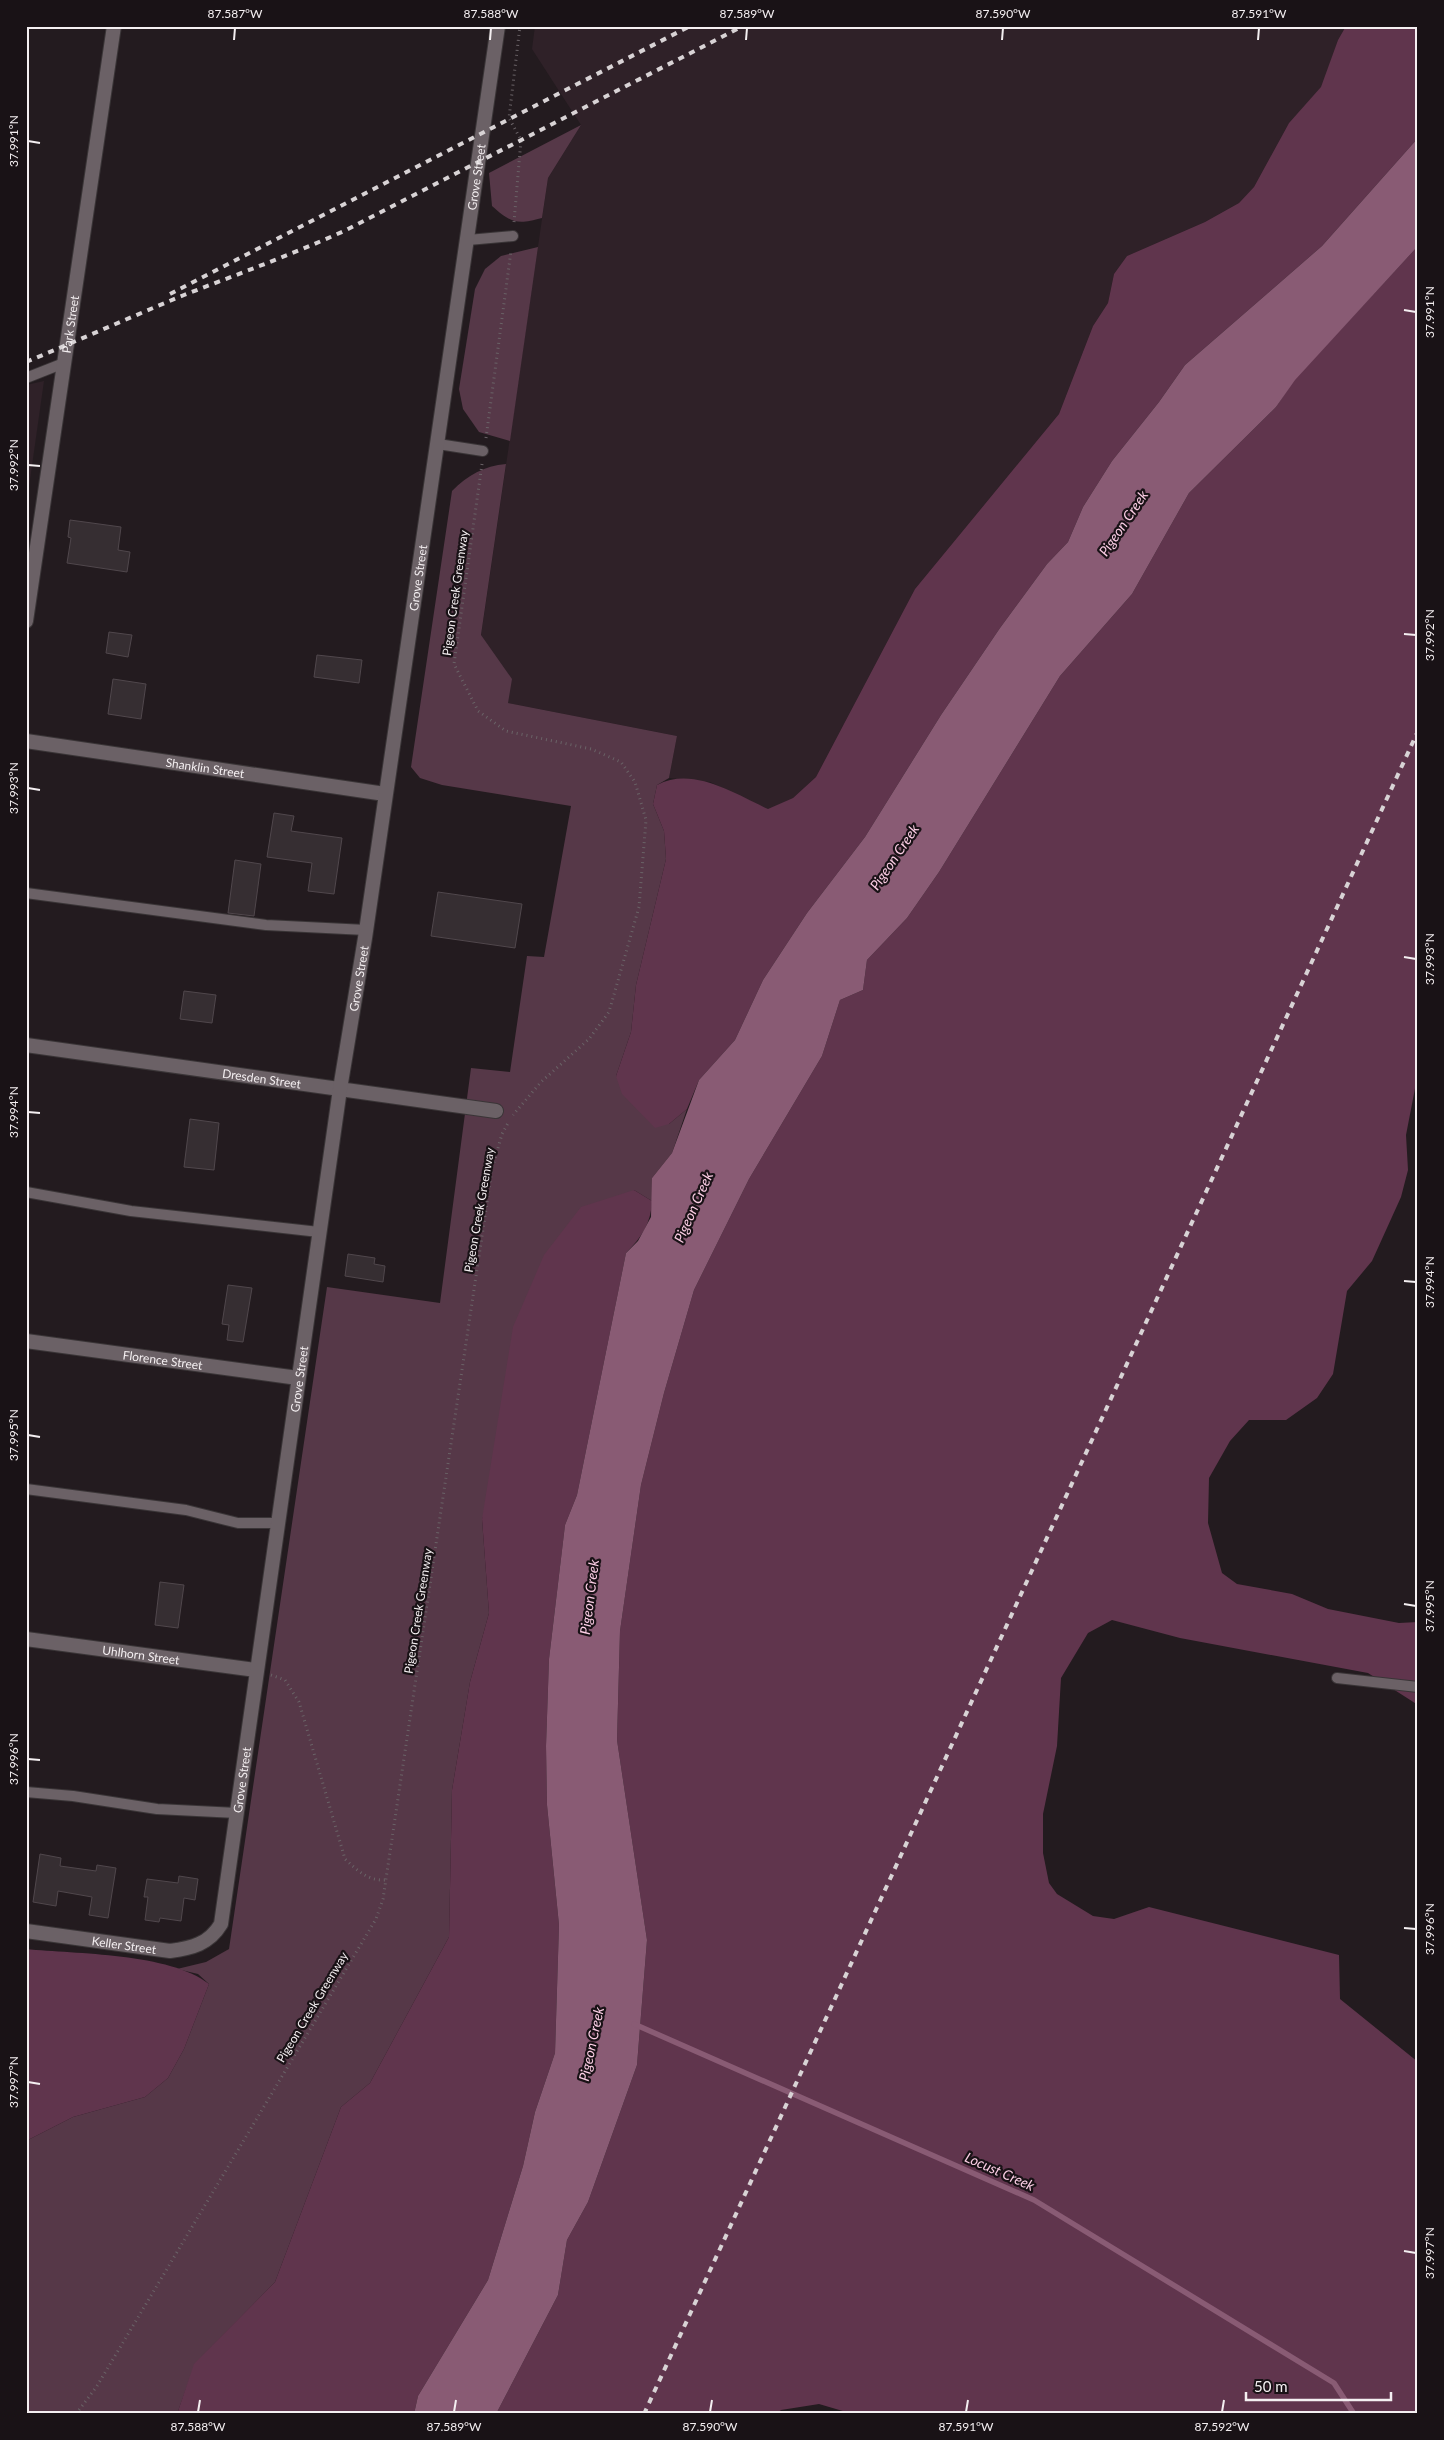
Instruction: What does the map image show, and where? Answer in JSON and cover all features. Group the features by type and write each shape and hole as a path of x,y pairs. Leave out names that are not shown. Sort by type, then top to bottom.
{"street":[{"name":"Park Street","path":"26,622 114,26"},
{"name":"Grove Street","path":"217,1930 221,1924 319,1232 366,930 498,26"},
{"name":"Shanklin Street","path":"26,741 385,794"},
{"name":"Dresden Street","path":"26,1045 496,1111"},
{"name":"Florence Street","path":"26,1341 298,1378"},
{"name":"Uhlhorn Street","path":"26,1639 256,1670"},
{"name":"Keller Street","path":"26,1931 170,1951 192,1948 201,1944 217,1930"}],"lane":[{"path":"468,240 513,236"},
{"path":"26,378 64,363"},
{"path":"438,444 483,451"},
{"path":"26,893 266,925 366,930"},
{"path":"26,1192 131,1211 319,1232"},
{"path":"26,1489 186,1510 238,1523 277,1523"},
{"path":"1337,1678 1418,1688"},
{"path":"26,1792 73,1796 157,1809 237,1813"}],"path":[{"name":"Pigeon Creek Greenway","path":"76,2414 97,2386 376,1919 383,1900 496,1155 502,1134 515,1111 541,1082 589,1039 609,1012 639,907 646,820 635,782 621,762 591,749 506,731 478,711 454,664 513,236 520,140 509,118 520,26"},
{"path":"256,1670 285,1680 299,1702 345,1859 361,1874 377,1880 386,1880"}],"shaded area":[{"path":"535,26 1346,26 1338,40 1322,87 1289,123 1254,187 1239,203 1205,222 1127,256 1114,274 1108,303 1093,326 1059,414 915,589 816,777 793,798 768,810 710,782 669,778 677,736 508,703 481,636 548,178 581,125 532,49"},
{"path":"1346,26 1418,26 1418,138 1322,246 1185,365 1159,402 1112,461 1083,507 1068,542 1047,564 1000,628 941,715 865,837 807,913 763,980 735,1040 699,1080 687,1109 669,1124 655,1128 622,1094 616,1076 631,1032 636,985 666,859 664,831 653,804 657,785 671,780 699,780 714,784 768,809 793,798 816,777 915,589 1059,414 1093,326 1108,303 1114,274 1127,256 1205,222 1239,203 1254,187 1289,123 1321,87 1338,40"},
{"path":"581,125 548,178 542,218 520,222 515,221 504,216 492,206 489,173"},
{"path":"1418,246 1418,1073 1406,1135 1408,1170 1401,1197 1372,1261 1347,1291 1333,1374 1317,1398 1286,1420 1249,1420 1230,1441 1209,1478 1208,1523 1222,1573 1237,1584 1292,1594 1328,1609 1399,1623 1418,1622 1418,1705 1368,1673 1180,1638 1112,1620 1088,1633 1061,1678 1057,1746 1043,1814 1043,1853 1049,1883 1057,1894 1093,1916 1114,1919 1149,1907 1339,1955 1340,1999 1418,2062 1418,2414 853,2414 819,2404 781,2410 776,2414 496,2414 558,2295 567,2240 588,2202 637,2065 647,1940 617,1740 620,1631 641,1485 664,1393 694,1290 749,1179 822,1056 840,1000 863,990 867,960 907,918 939,872 1060,676 1132,594 1189,493 1276,407 1294,380"},
{"path":"538,247 510,441 479,432 463,409 459,389 475,289 485,269 501,256"},
{"path":"44,381 26,508 26,385"},
{"path":"506,464 481,635 512,679 508,703 677,736 669,778 657,785 653,804 664,831 666,859 636,985 631,1032 616,1076 669,1124 687,1109 672,1153 652,1178 652,1201 634,1190 482,1519 489,1613 470,1682 452,1790 449,1937 370,2083 341,2107 275,2282 195,2364 177,2414 26,2414 26,2141 73,2117 145,2097 168,2078 184,2049 209,1984 198,1974 177,1969 206,1962 229,1949 327,1287 440,1303 471,1068 510,1072 527,956 544,957 571,806 442,785 420,778 411,767 452,491 477,472"},
{"path":"634,1190 652,1201 650,1216 645,1229 626,1253 577,1495 565,1525 549,1659 546,1746 547,1805 559,1925 555,2053 535,2112 523,2166 488,2280 418,2396 414,2414 177,2414 194,2364 275,2282 341,2107 370,2083 449,1937 452,1790 470,1682 489,1613 482,1519 513,1327 544,1255 581,1207"},
{"path":"26,1949 96,1954 147,1961 171,1966 192,1974 209,1984 184,2049 168,2078 145,2097 73,2117 26,2141"}],"water":[{"name":"Pigeon Creek","path":"1418,138 1418,246 1295,380 1276,407 1189,493 1132,594 1060,676 939,872 907,918 867,960 863,990 840,1000 822,1056 749,1179 694,1290 664,1393 641,1485 620,1631 617,1740 647,1940 637,2065 588,2202 567,2240 558,2295 496,2414 414,2414 418,2396 488,2280 523,2166 535,2112 555,2053 559,1925 547,1805 546,1746 549,1659 565,1525 577,1495 626,1253 638,1241 651,1217 652,1178 672,1153 699,1080 735,1040 763,980 807,913 865,837 941,715 1000,628 1047,564 1068,542 1083,507 1112,461 1159,402 1185,365 1322,246"}],"building":[{"path":"70,520 121,527 118,550 130,552 127,572 67,563 71,538 68,537"},
{"path":"109,632 132,635 128,657 106,653"},
{"path":"317,655 362,660 359,683 314,677"},
{"path":"113,679 146,684 141,719 108,714"},
{"path":"274,813 294,816 291,831 342,838 334,894 308,891 312,863 267,857"},
{"path":"235,860 261,864 254,916 228,913"},
{"path":"438,892 522,904 515,948 431,936"},
{"path":"184,991 216,995 212,1023 180,1019"},
{"path":"190,1119 219,1123 214,1170 184,1167"},
{"path":"348,1254 375,1258 374,1264 385,1266 383,1282 345,1276"},
{"path":"228,1285 252,1288 243,1342 227,1340 229,1325 222,1324"},
{"path":"160,1582 184,1585 178,1628 155,1625"},
{"path":"40,1854 61,1858 60,1866 96,1871 97,1865 116,1868 108,1918 89,1915 92,1897 58,1891 56,1906 33,1902"},
{"path":"179,1876 198,1879 195,1900 184,1898 181,1921 160,1918 159,1922 145,1920 148,1897 144,1897 147,1879 178,1883"}],"waterway":[{"name":"Locust Creek","path":"634,2024 1034,2200 1334,2383 1354,2414"}],"railway":[{"path":"170,294 690,26"},
{"path":"26,362 184,295 344,231 743,26"},
{"path":"644,2414 1418,731"}]}
